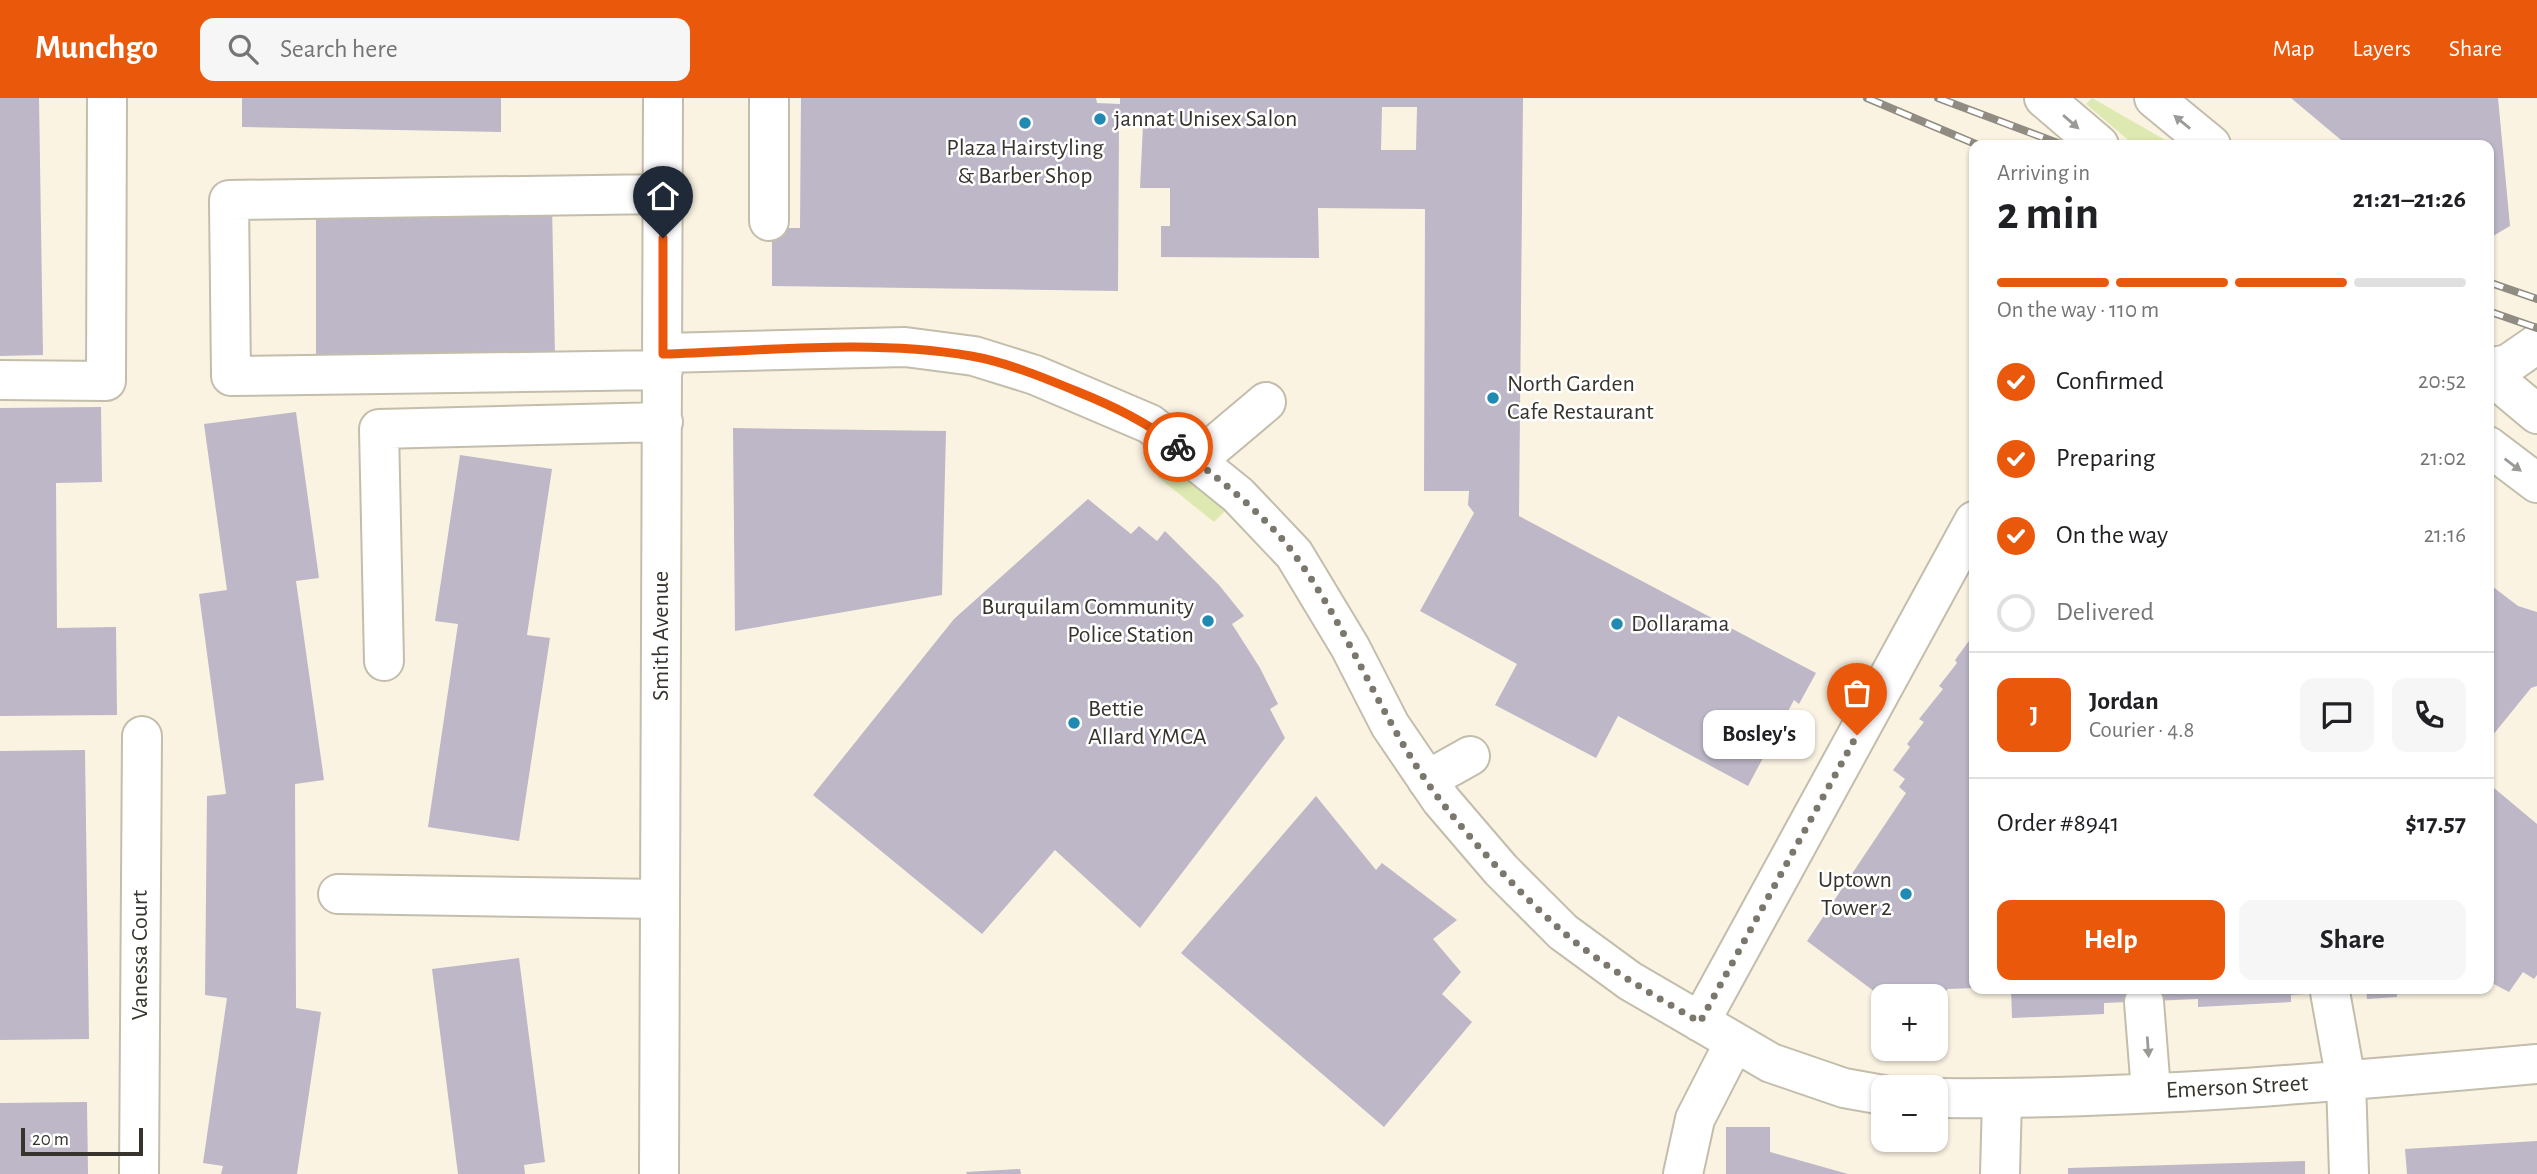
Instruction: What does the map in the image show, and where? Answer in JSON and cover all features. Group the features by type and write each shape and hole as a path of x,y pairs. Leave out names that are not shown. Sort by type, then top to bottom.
{"street":[{"path":"0,380 106,381 107,98"},
{"name":"Smith Avenue","path":"659,1174 663,98"},
{"path":"769,98 769,220"},
{"path":"2044,98 2093,140"},
{"path":"2154,98 2205,140"},
{"path":"663,194 229,200 231,376 663,362 905,347 974,356 1035,375 1150,424 1238,495 1294,554 1350,647 1390,725 1427,780 1501,870 1563,932 1630,981 1771,1063 1844,1088 1871,1093"},
{"path":"2494,368 2508,364 2537,344"},
{"path":"2494,375 2537,414"},
{"path":"1196,461 1266,402"},
{"path":"384,661 379,429 663,422"},
{"path":"2494,451 2537,483"},
{"path":"1700,1022 1969,530"},
{"name":"Vanessa Court","path":"138,1174 142,736"},
{"path":"1427,780 1470,756"},
{"path":"338,894 660,899"},
{"path":"2330,994 2346,1081 2349,1174"},
{"path":"2144,1002 2151,1091"},
{"path":"1683,1174 1695,1119 1734,1043"},
{"name":"Emerson Street","path":"1948,1098 2002,1099 2346,1081 2537,1064"},
{"path":"2000,1174 2002,1099"}],"green space":[{"path":"2092,98 2165,140 2128,140 2086,104"},
{"path":"1167,462 1226,510 1214,522 1158,477"}],"building":[{"path":"0,98 39,98 43,355 0,356"},
{"path":"242,98 501,98 501,132 242,127"},
{"path":"801,98 1096,98 1097,103 1120,104 1120,98 1523,98 1519,516 1816,673 1799,704 1794,700 1748,786 1618,716 1596,758 1495,705 1517,664 1420,611 1474,513 1468,505 1469,491 1424,491 1425,209 1318,208 1319,258 1161,257 1161,226 1170,226 1170,188 1140,188 1143,125 1119,124 1118,291 772,286 772,228 800,228","holes":["1382,107 1417,107 1416,150 1381,150"]},
{"path":"2291,98 2498,98 2510,226 2494,235 2494,140 2341,140"},
{"path":"552,205 555,356 316,362 316,211"},
{"path":"101,407 102,482 56,483 57,628 116,627 117,715 0,716 0,408"},
{"path":"296,412 319,578 296,581 324,780 295,784 296,1008 321,1012 297,1174 221,1174 223,1166 203,1163 227,998 205,995 207,796 226,794 199,594 227,590 204,424"},
{"path":"733,428 946,431 942,595 735,631"},
{"path":"460,455 552,469 527,635 550,638 519,841 428,827 458,624 435,621"},
{"name":"Bettie Allard YMCA","path":"1088,499 1131,534 1139,526 1157,541 1165,531 1219,585 1244,616 1232,624 1260,668 1278,704 1270,709 1285,738 1140,928 1055,850 982,934 813,795 954,619"},
{"path":"2494,588 2518,606 2537,612 2537,686 2531,688 2494,734"},
{"name":"Uptown Tower 2","path":"1969,641 1969,988 1948,989 1948,984 1871,984 1871,989 1807,941 1906,793 1899,787 1905,779 1893,770 1910,747 1907,744 1924,722 1919,719 1943,689 1939,686 1957,663 1955,660"},
{"path":"85,750 89,1039 0,1040 0,751"},
{"path":"2494,788 2537,824 2537,975 2534,979 2523,972 2509,992 2494,984"},
{"path":"1316,796 1376,870 1382,863 1457,920 1433,939 1461,972 1442,994 1472,1022 1384,1127 1181,953"},
{"path":"519,958 545,1162 524,1165 525,1174 458,1174 432,969"},
{"path":"2011,994 2306,994 2291,995 2291,1002 2198,1007 2198,999 2104,1003 2104,1014 2012,1018"},
{"path":"2366,994 2397,994 2397,997 2367,999"},
{"path":"87,1102 88,1174 0,1174 0,1103"},
{"path":"1726,1127 1770,1127 1770,1152 1848,1174 1726,1174"},
{"path":"2537,1141 2537,1174 2407,1174 2405,1149"},
{"path":"2305,1161 2305,1174 2068,1174 2068,1168"},
{"path":"1020,1169 1021,1174 966,1172"}],"railway":[{"path":"1867,98 1969,141"},
{"path":"1938,98 2050,140"},
{"path":"2494,284 2537,299"},
{"path":"2494,313 2537,328"}],"way so far":[{"path":"1178,447 1238,495 1294,554 1350,647 1390,725 1441,800 1501,870 1563,932 1630,981 1700,1022 1857,735"}],"place":[{"name":"jannat Unisex Salon","path":"1100,119"},
{"name":"Plaza Hairstyling & Barber Shop","path":"1025,123"},
{"name":"North Garden Cafe Restaurant","path":"1493,398"},
{"name":"Burquilam Community Police Station","path":"1208,621"},
{"name":"Dollarama","path":"1617,624"},
{"name":"Bettie Allard YMCA","path":"1074,723"},
{"name":"Bosley's","path":"1857,735"},
{"name":"Uptown Tower 2","path":"1906,894"}],"route":[{"path":"663,238 663,354 905,347 974,356 1035,375 1090,397 1150,424 1178,447"}]}
